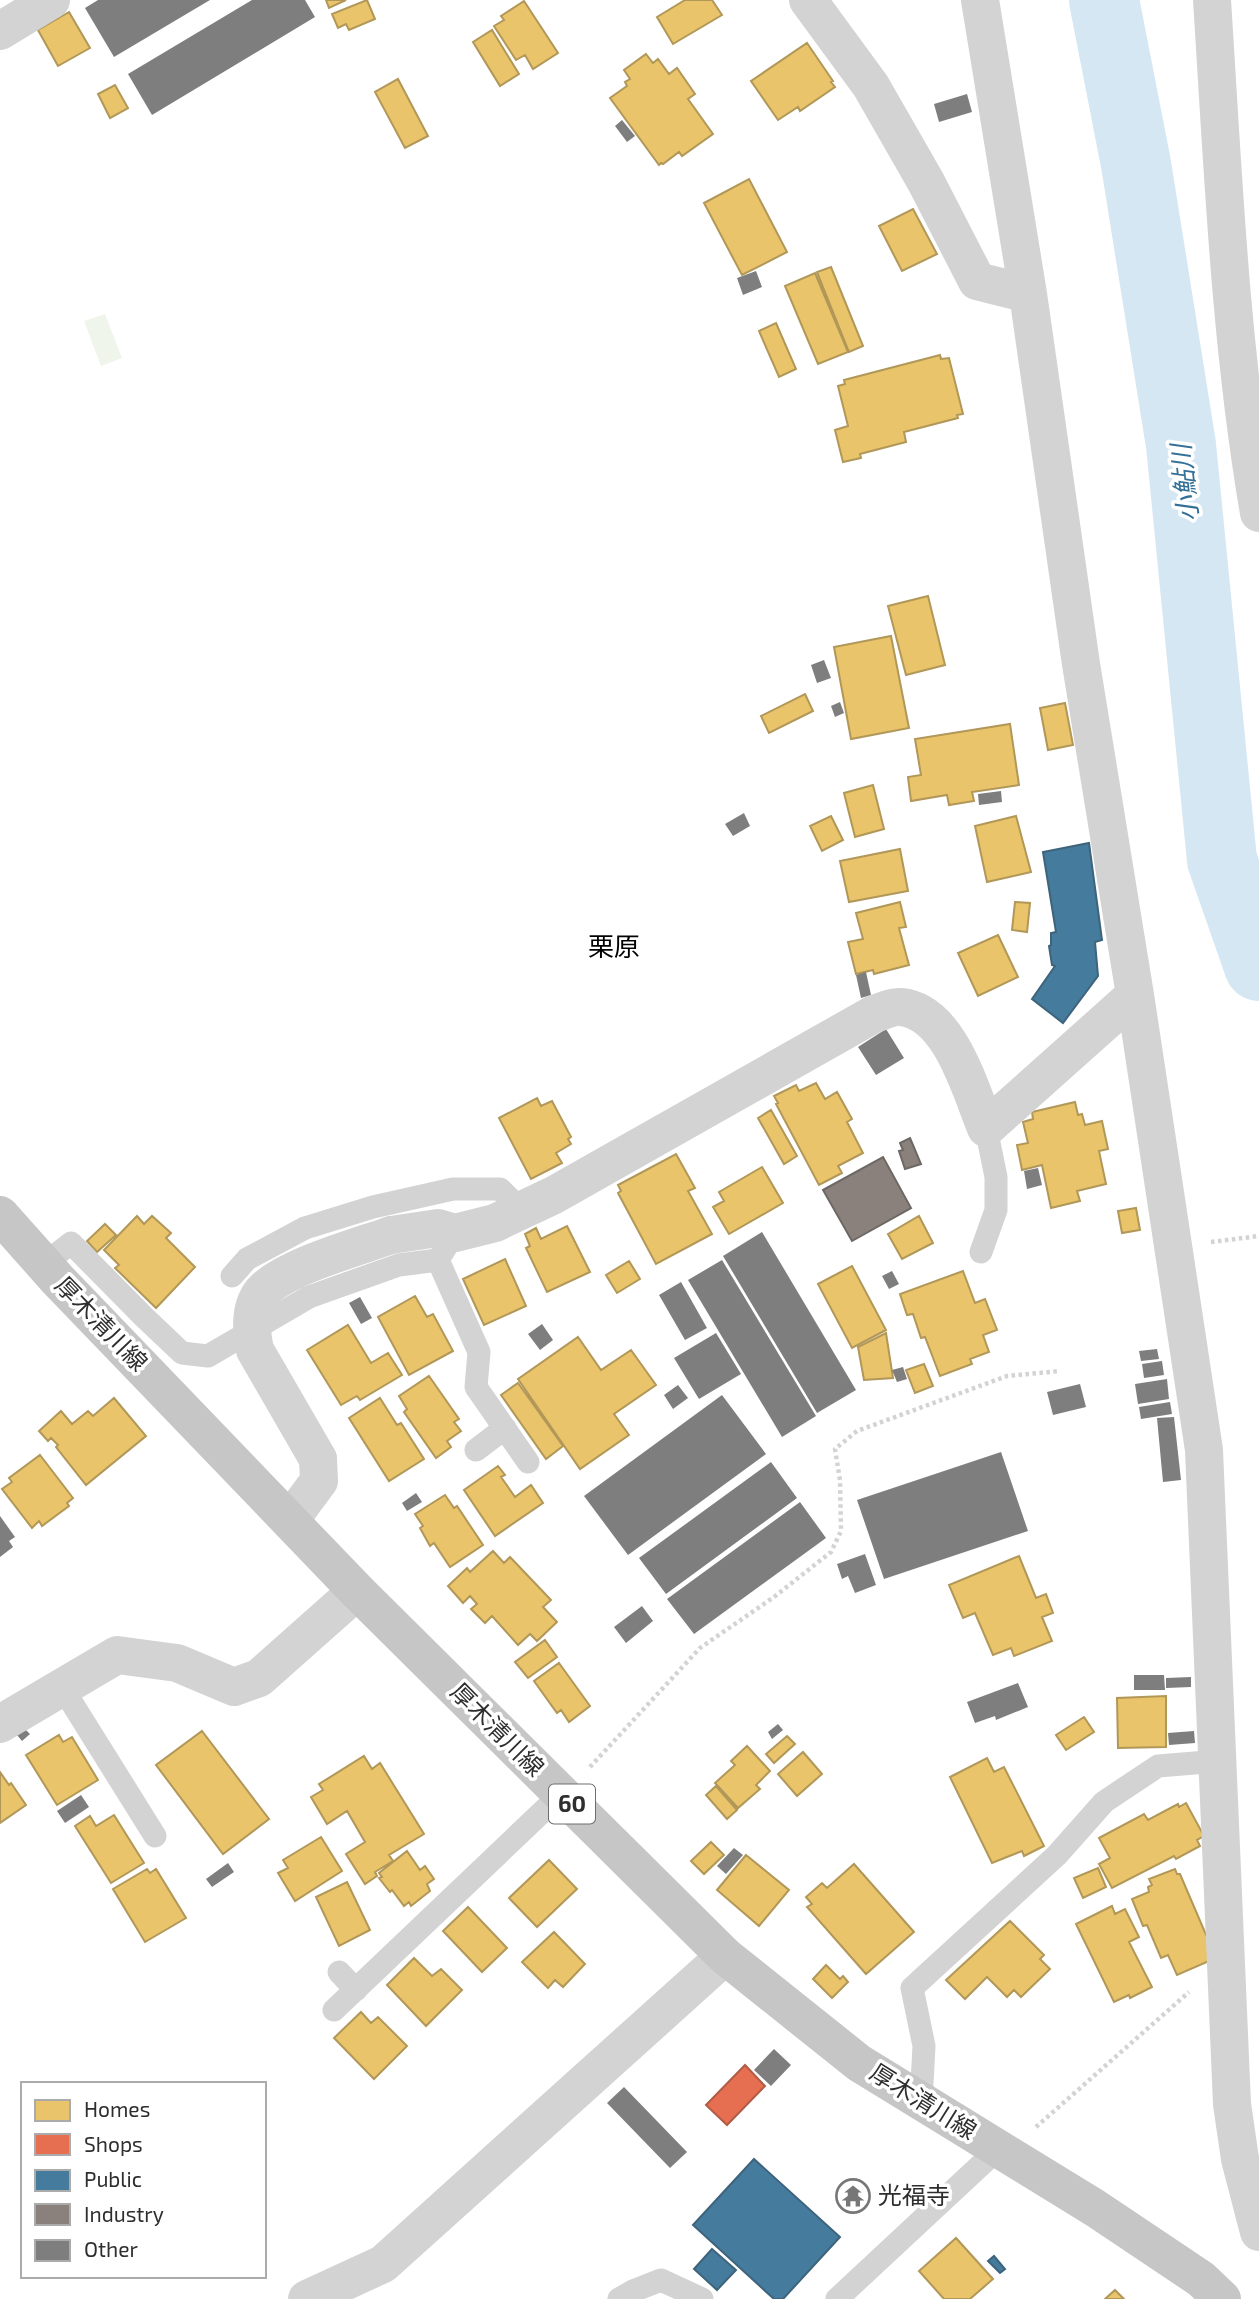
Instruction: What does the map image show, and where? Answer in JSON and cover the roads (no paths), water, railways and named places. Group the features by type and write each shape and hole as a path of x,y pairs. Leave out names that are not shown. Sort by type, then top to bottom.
{"main road":[{"name":"厚木清川線","path":"0,1215 357,1591 725,1956 859,2063 1096,2208 1201,2279 1222,2299"}],"street":[{"path":"0,32 51,0"},
{"path":"808,0 871,86 926,182 977,281 1028,294"},
{"path":"980,0 1028,294 1081,664 1135,995 1204,1450 1232,2104 1240,2159 1259,2232"},
{"path":"1212,0 1227,244 1247,441 1259,513"},
{"path":"290,1520 319,1481 318,1459 255,1350 251,1331 253,1310 262,1292 288,1272 391,1235 438,1228 446,1246 554,1195 874,1014 900,1006 928,1017 950,1041 986,1128 1135,995"},
{"path":"0,1724 117,1655 177,1663 234,1687 260,1678 357,1591"},
{"path":"307,2299 383,2264 725,1956"}],"lane":[{"path":"981,1252 996,1210 996,1177 986,1128"},
{"path":"233,1276 247,1259 305,1228 373,1207 453,1189 500,1189 522,1210"},
{"path":"44,1264 71,1243 182,1353 208,1356 309,1297 446,1246 479,1352 476,1387 528,1462"},
{"path":"476,1450 505,1428"},
{"path":"62,1687 155,1836"},
{"path":"921,2102 924,2046 912,1988 1057,1855 1104,1802 1158,1766 1219,1761"},
{"path":"334,2010 562,1795"},
{"path":"339,1972 356,1990"},
{"path":"837,2299 998,2149"},
{"path":"619,2299 661,2280 702,2299"}],"waterway":[{"name":"小鮎川","path":"1104,0 1136,164 1181,445 1222,860 1259,966"}],"place":[{"name":"光福寺","path":"853,2196"}],"district":[{"name":"栗原","path":"614,947"}]}
